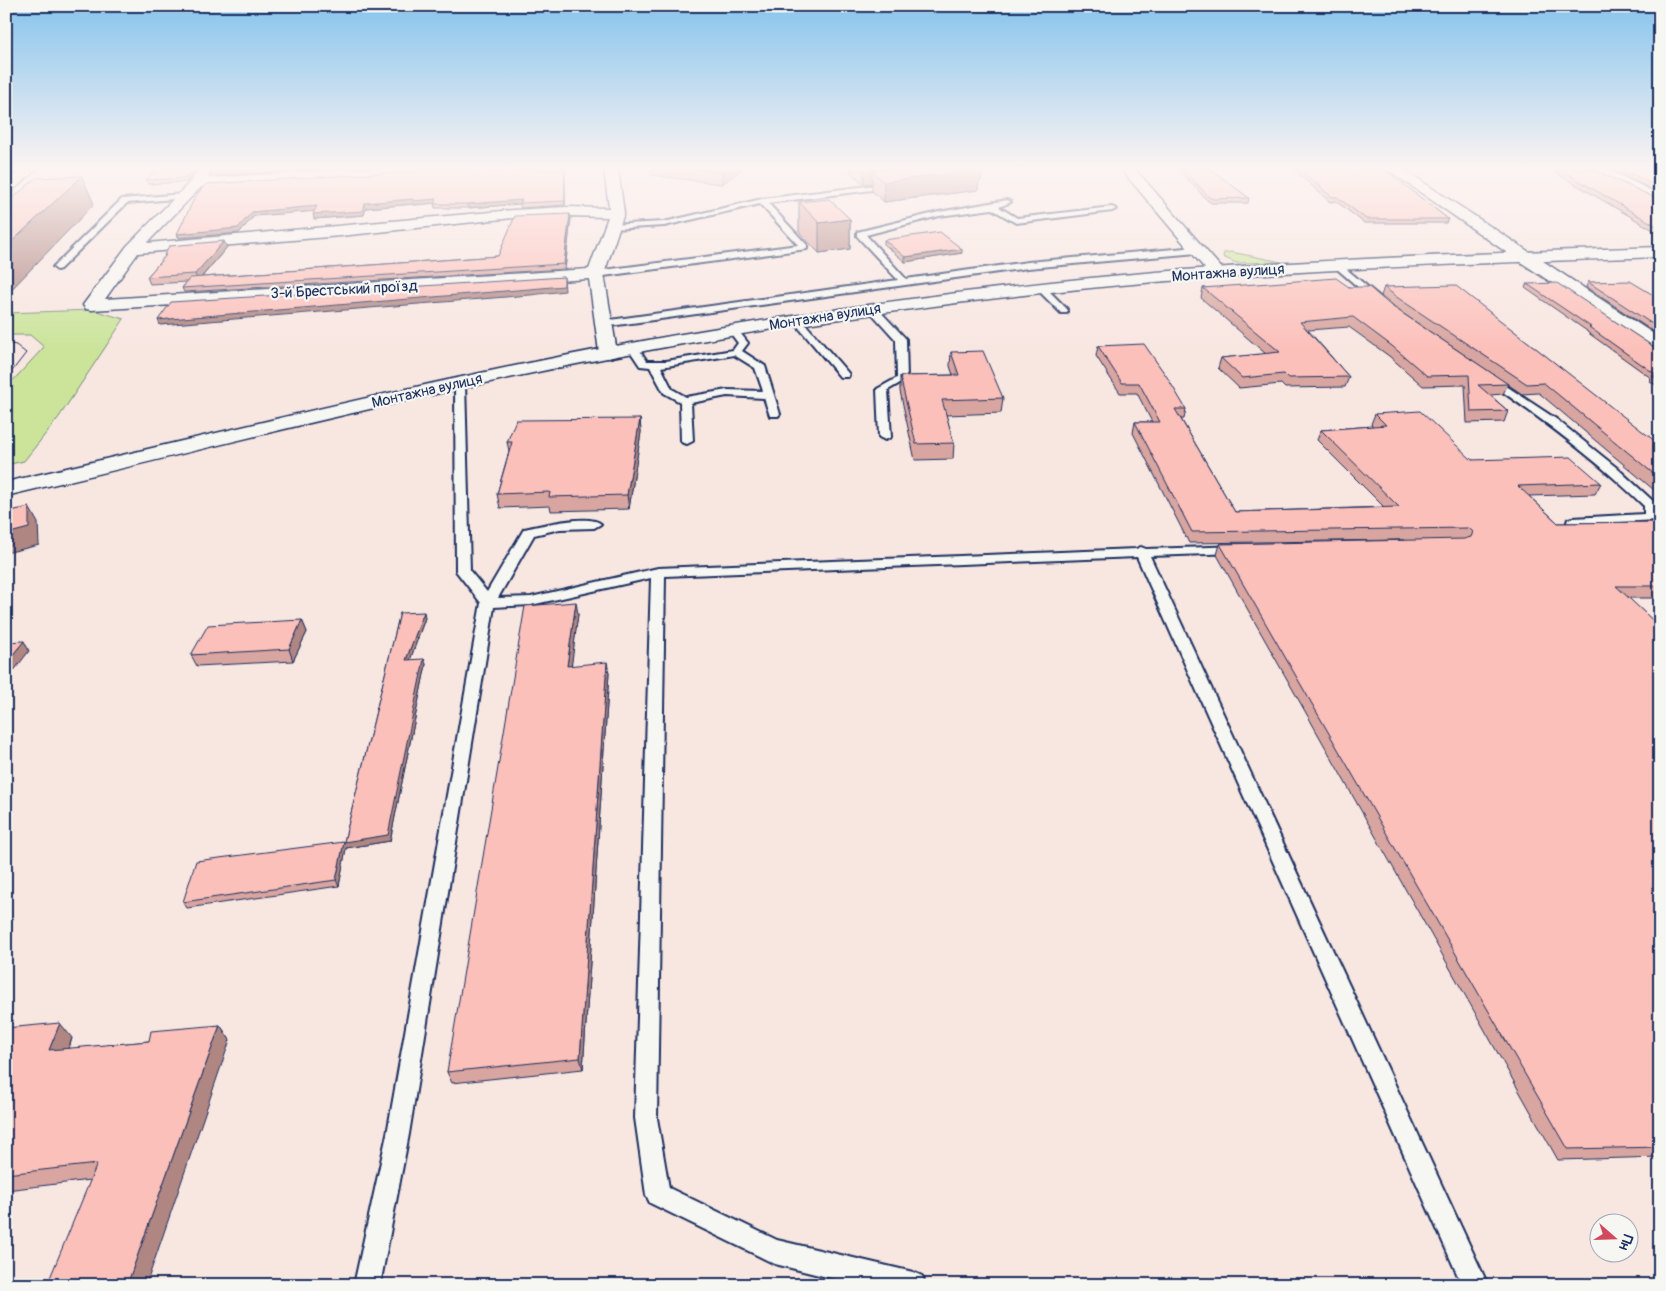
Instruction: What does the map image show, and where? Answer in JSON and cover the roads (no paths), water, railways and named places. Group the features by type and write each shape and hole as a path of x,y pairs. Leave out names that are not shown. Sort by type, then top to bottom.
{"street":[{"path":"134,249 153,229"},
{"path":"134,249 364,229"},
{"path":"608,352 596,274 611,229"},
{"path":"1180,229 1218,274"},
{"path":"1483,229 1660,346"},
{"name":"3-й Брестський проїзд","path":"134,249 92,305 596,274"},
{"name":"Монтажна вулиця","path":"6,490 460,383 608,352 873,309 1041,288 1218,274 1522,256 1660,252"}],"lane":[{"path":"57,267 96,229"},
{"path":"596,274 804,246 788,229"},
{"path":"879,229 860,234 904,282"},
{"path":"603,324 1028,264 1198,250"},
{"path":"1339,266 1383,305"},
{"path":"1041,288 1064,311"},
{"path":"873,309 901,339 902,379 882,389 885,438"},
{"path":"798,321 844,375"},
{"path":"734,332 743,343 736,352"},
{"path":"633,348 644,364 666,364 736,352 760,366 774,414"},
{"path":"654,364 668,391 685,401 706,395 738,391 769,395"},
{"path":"1477,369 1516,396 1622,478 1650,505 1651,517 1573,522"},
{"path":"460,383 463,571 488,602"},
{"path":"685,401 687,441"},
{"path":"367,1285 398,1134 488,602 529,532 560,525 594,524"},
{"path":"488,602 531,601 658,572 1251,549"},
{"path":"1142,552 1475,1285"},
{"path":"658,572 646,1118 658,1195 775,1252 913,1285"}],"tram line":[{"path":"6,343 16,345 26,353 6,379"}]}
